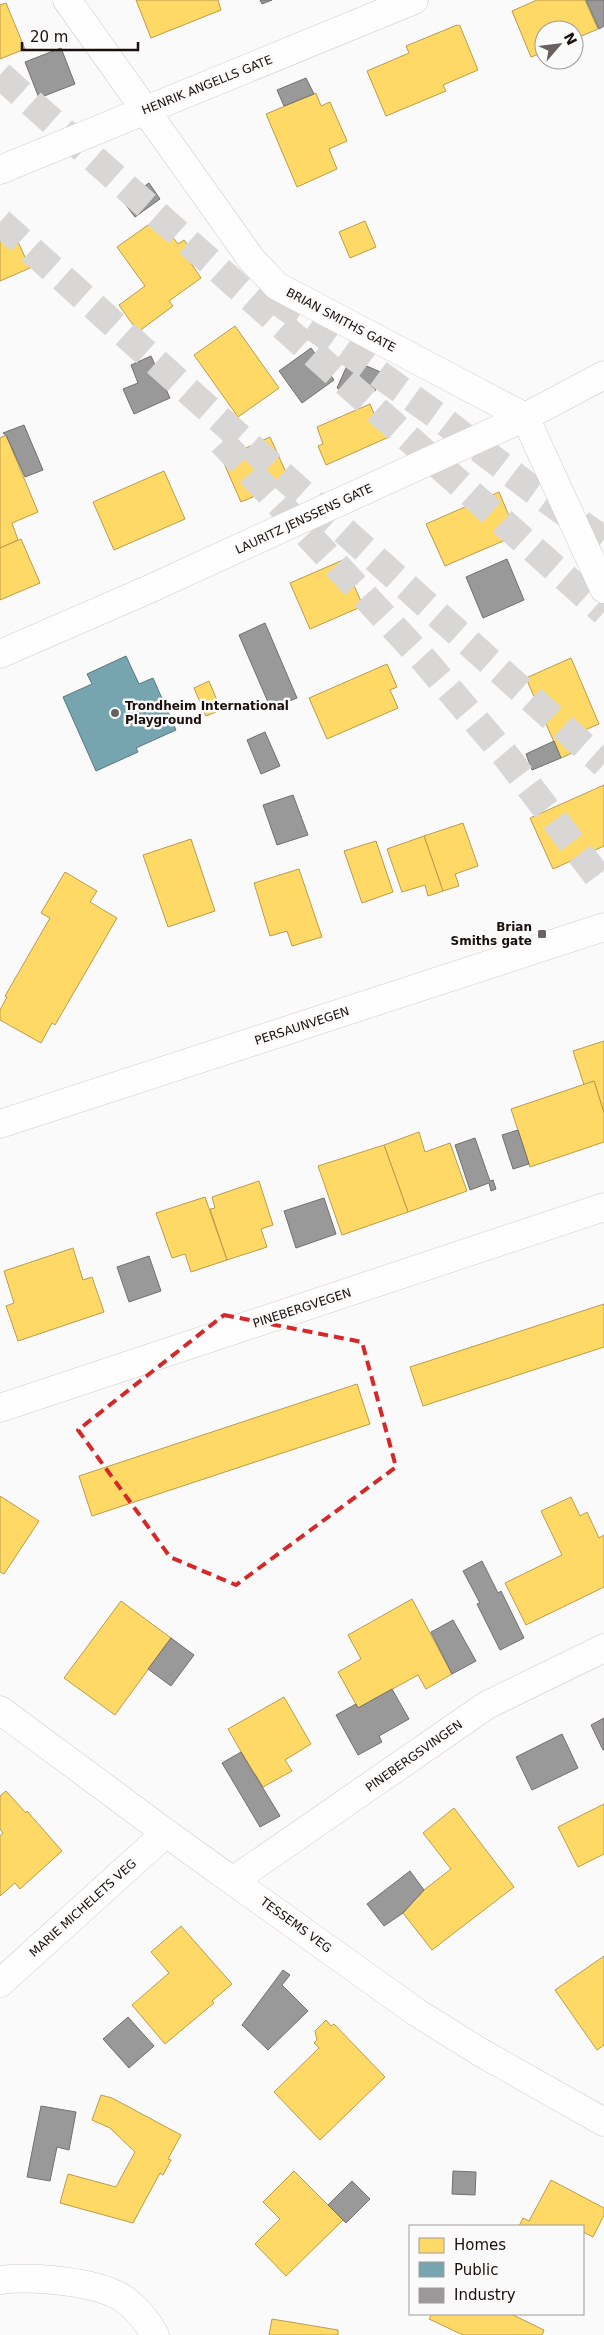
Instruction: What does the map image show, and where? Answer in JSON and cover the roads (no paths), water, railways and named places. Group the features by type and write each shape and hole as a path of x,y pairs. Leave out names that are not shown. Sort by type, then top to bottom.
{"street":[{"name":"BRIAN SMITHS GATE","path":"67,0 252,260 278,286 525,417"},
{"name":"HENRIK ANGELLS GATE","path":"0,170 414,0"},
{"name":"LAURITZ JENSSENS GATE","path":"0,654 145,591 525,417 604,375"},
{"path":"525,417 604,589"},
{"name":"PERSAUNVEGEN","path":"0,1124 604,927"},
{"name":"PINEBERGVEGEN","path":"0,1408 604,1207"},
{"name":"PINEBERGSVINGEN","path":"234,1880 487,1705 604,1648"},
{"name":"TESSEMS VEG","path":"0,1710 166,1833 416,2012 480,2052 604,2122"},
{"name":"MARIE MICHELETS VEG","path":"0,1983 166,1833"},
{"path":"0,2280 57,2281 100,2288 124,2299 144,2316 155,2335"}],"tunnel":[{"path":"0,75 604,612"},
{"path":"0,222 604,764"},
{"path":"276,300 436,415 533,490 604,540"},
{"path":"222,442 424,660 506,756 604,885"}],"place":[{"name":"Trondheim International Playground","path":"115,713"},
{"name":"Brian Smiths gate","path":"542,934"}]}
